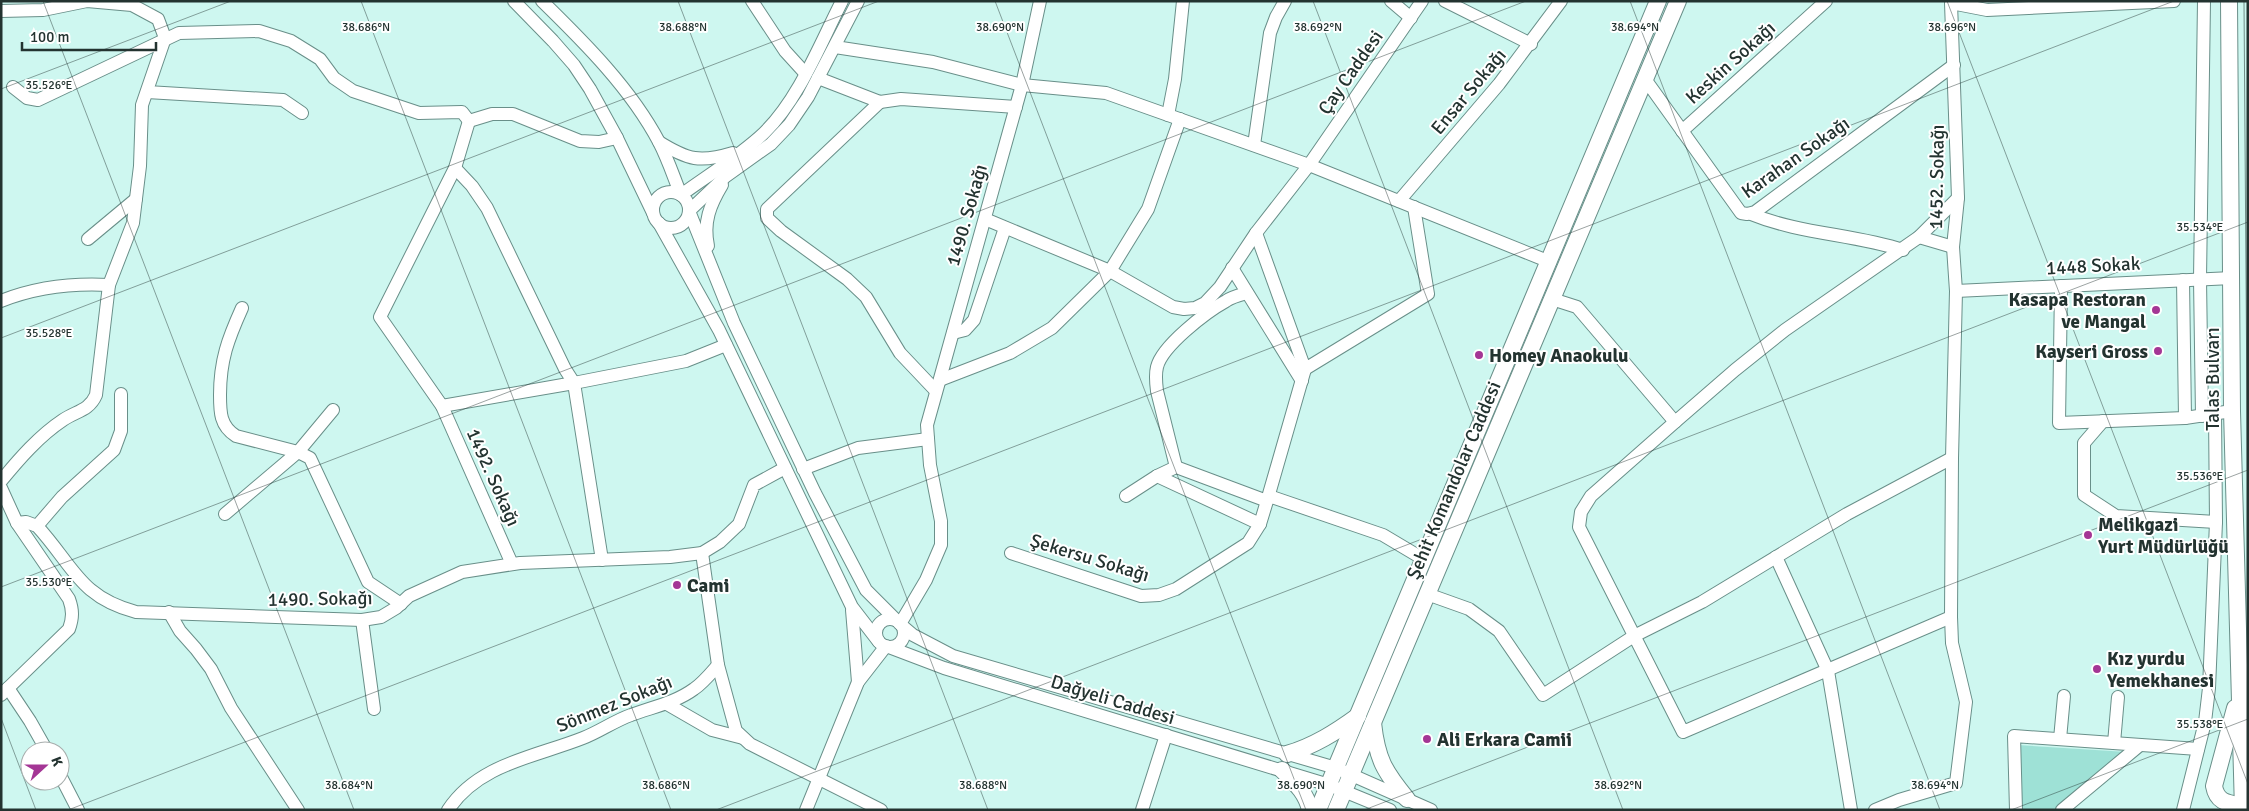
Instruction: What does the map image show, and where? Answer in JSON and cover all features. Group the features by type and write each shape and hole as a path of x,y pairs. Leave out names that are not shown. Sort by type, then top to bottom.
{"main road":[{"name":"Şehit Komandolar Caddesi","path":"1318,810 1352,774 1366,719 1425,560 1658,1"},
{"name":"Şehit Komandolar Caddesi","path":"1336,810 1336,768 1366,719 1427,594 1678,1"},
{"name":"Talas Bulvarı","path":"2229,1 2232,411 2244,692 2238,806"},
{"path":"2238,806 2219,799 2214,786 2244,692"},
{"path":"1287,754 1303,749 1366,719 1381,763 1390,779 1406,799"},
{"path":"1282,770 1300,787 1307,798 1310,810"}],"street":[{"path":"1,481 22,456 46,434 63,420 84,410 94,401 109,286 133,223 140,166 142,105 165,38 163,28 158,19 132,5 87,1 43,10 3,11"},
{"path":"514,1 574,65 617,138 656,218 726,345 852,607 883,644 895,646 901,640 903,632 898,623 887,620 879,624 876,633 883,644"},
{"path":"542,1 581,39 622,88 659,142 681,195"},
{"path":"752,1 785,51 805,73"},
{"path":"681,195 763,134 777,118 792,97 842,1"},
{"path":"656,218 669,228 675,228 685,222 689,210 726,176 770,144 789,125 818,78 858,1"},
{"name":"1490. Sokağı","path":"898,623 926,580 941,545 941,521 930,465 927,425 1022,85 1040,1"},
{"path":"880,102 767,209 767,218 781,231 847,279 866,297 900,353 938,386 1010,353 1052,328 1110,271 1148,209 1174,117 1175,79 1183,1"},
{"path":"1254,145 1270,33 1276,17 1286,1"},
{"path":"1391,1 1411,18"},
{"name":"Çay Caddesi","path":"985,219 1110,271 1173,307 1195,308 1205,303 1309,165 1422,1"},
{"path":"1445,1 1531,44"},
{"name":"Ensar Sokağı","path":"1399,201 1531,44 1561,1"},
{"name":"Keskin Sokağı","path":"1682,131 1826,1"},
{"path":"1950,2 1987,10 2174,1"},
{"path":"2202,416 2200,279 2204,1"},
{"name":"1452. Sokağı","path":"1875,810 1899,800 1956,783 1961,755 1966,702 1952,643 1951,617 1956,291 1953,247 1958,198 1950,2"},
{"path":"13,87 28,98 43,98 165,38 179,33 259,31 291,41 320,59 334,78 353,91 419,113 462,112 469,120"},
{"path":"834,47 934,62 1022,85 1106,93 1309,165 1550,262"},
{"name":"Karahan Sokağı","path":"1645,79 1741,213 1751,214 1954,65"},
{"path":"818,78 880,102 901,99 1016,107"},
{"path":"146,92 283,100 302,113"},
{"path":"469,120 492,114 514,114 580,141 600,142 617,138"},
{"path":"469,120 455,168 472,186 487,208 565,369 574,383 602,560"},
{"path":"659,142 683,156 698,160 712,159 740,151"},
{"name":"1492. Sokağı","path":"455,168 380,317 442,406 512,564"},
{"path":"712,268 705,233 707,216 726,176"},
{"path":"656,218 656,201 664,193 670,192 681,195 686,199 712,268"},
{"path":"1951,617 1683,732 1579,527 1581,512 1591,496 1675,422 1785,330 1903,250 1919,237 1958,198"},
{"path":"88,238 136,199"},
{"path":"1304,375 1428,294 1414,207"},
{"path":"1751,214 1790,227 1868,240 1903,250"},
{"path":"953,333 965,330 974,320 1005,228"},
{"path":"1256,233 1304,375"},
{"path":"1919,237 1953,247"},
{"name":"Dağyeli Caddesi","path":"712,268 734,323 857,576 872,598 913,635 953,656 1336,768 1431,810"},
{"path":"1232,268 1304,375"},
{"name":"1448 Sokak","path":"1956,291 2232,278"},
{"path":"2183,280 2185,418"},
{"path":"1,301 25,293 58,286 109,286"},
{"path":"2061,286 2060,423 2185,418 2215,412 2232,411"},
{"path":"1176,467 1157,390 1155,379 1157,367 1169,347 1209,312 1227,300 1248,292"},
{"path":"1552,299 1576,307 1675,422"},
{"path":"242,308 226,344 221,367 220,413 222,422 236,436 298,452 310,458 368,582 401,604"},
{"path":"442,406 686,361 726,345"},
{"name":"Şekersu Sokağı","path":"1011,553 1141,596 1159,595 1176,589 1248,544 1260,524 1304,375"},
{"path":"18,523 26,522 37,526 62,497 114,450 121,430 121,394"},
{"path":"225,514 298,452 333,410"},
{"path":"2184,810 2209,688 2216,522 2215,412"},
{"path":"2103,421 2084,443 2084,495 2116,516 2216,522"},
{"path":"804,469 858,448 928,439"},
{"path":"1427,594 1469,609 1499,631 1543,695 1634,636 1702,602 1848,514 1952,458"},
{"path":"1126,496 1157,476 1176,467 1383,535 1425,560"},
{"name":"1490. Sokağı","path":"37,526 73,574 87,589 118,608 136,612 362,620 381,617 401,604 409,596 462,572 512,564 670,557 702,552 720,542 739,524 754,485 786,468"},
{"path":"1157,476 1260,524"},
{"path":"1,488 18,523 69,599 72,609 69,629 4,692 30,721 41,741"},
{"path":"702,552 718,665 733,722 742,738"},
{"path":"1776,557 1828,670 1851,810"},
{"path":"852,607 858,682"},
{"path":"169,612 180,631 211,669 231,708 298,810"},
{"path":"362,620 374,709"},
{"path":"806,810 858,682 883,644"},
{"name":"Dağyeli Caddesi","path":"883,644 944,668 1337,788 1390,810"},
{"name":"Sönmez Sokağı","path":"448,810 464,789 495,770 528,755 583,738 630,715 668,704 694,689 718,665"},
{"path":"2060,739 2064,696"},
{"path":"2114,743 2118,697"},
{"path":"668,704 712,730 742,738 817,779 881,810"},
{"path":"1142,810 1166,735"},
{"path":"2016,810 2014,736 2140,745 2197,753"},
{"path":"2062,810 2140,745"},
{"path":"68,791 78,810"}],"green space":[{"path":"2018,745 2127,752 2060,810 2019,810"}],"tram line":[{"path":"2244,1 2248,546"}],"place":[{"name":"Kasapa Restoran ve Mangal","path":"2156,310"},
{"name":"Kayseri Gross","path":"2158,351"},
{"name":"Homey Anaokulu","path":"1479,355"},
{"name":"Melikgazi Yurt Müdürlüğü","path":"2088,535"},
{"name":"Cami","path":"677,585"},
{"name":"Kız yurdu Yemekhanesi","path":"2097,669"},
{"name":"Ali Erkara Camii","path":"1427,739"}]}
